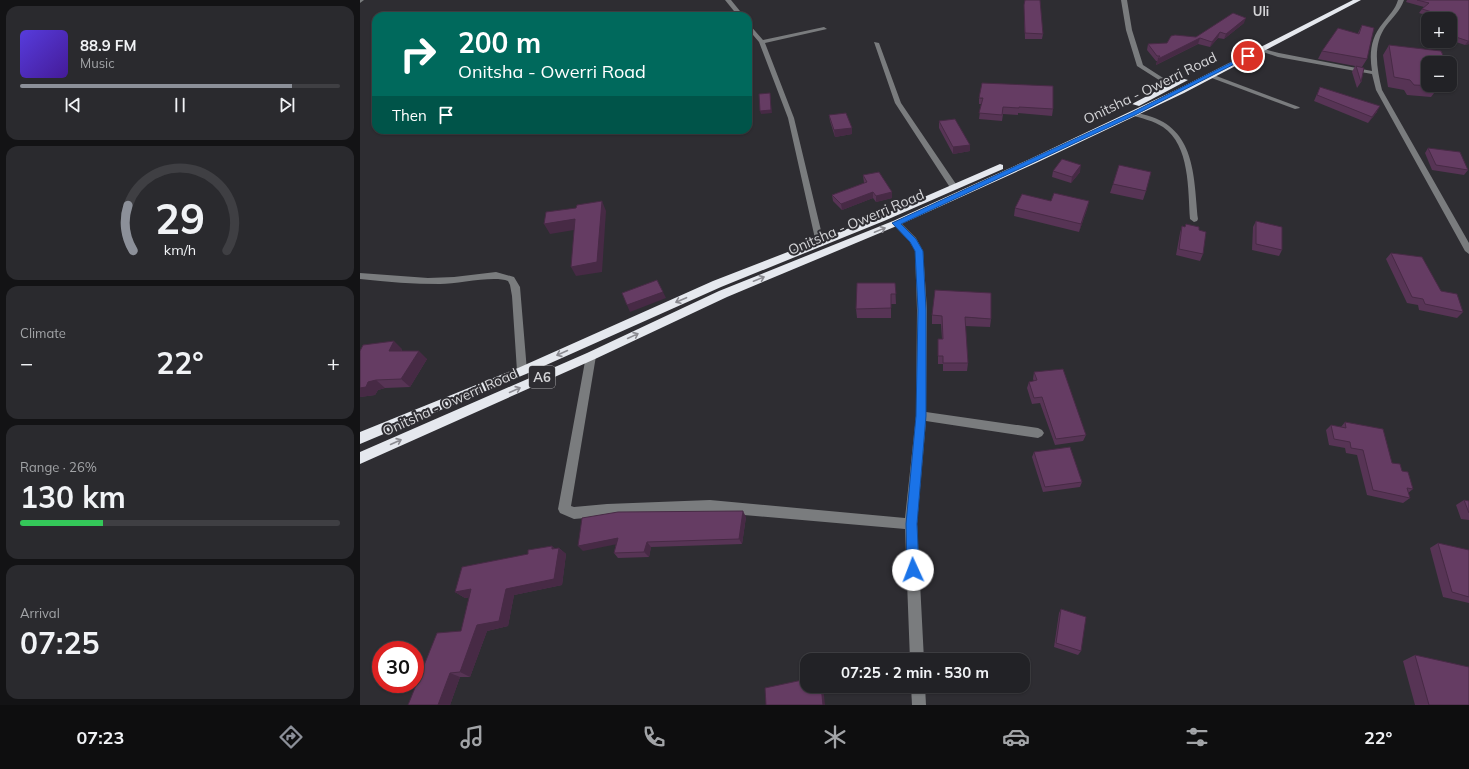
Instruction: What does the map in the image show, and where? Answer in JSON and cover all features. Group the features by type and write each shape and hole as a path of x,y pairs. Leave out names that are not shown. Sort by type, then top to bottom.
{"highway":[{"name":"Onitsha - Owerri Road","path":"360,438 522,371 717,284 954,187 1102,121 1345,0"},
{"name":"Onitsha - Owerri Road","path":"360,458 591,356 723,294 896,223 1133,114 1211,76 1358,0"}],"street":[{"path":"728,0 738,12"},
{"path":"1124,0 1129,30 1140,66 1172,86"},
{"path":"1401,0 1396,14 1383,26 1376,38 1373,62 1378,90 1469,251"},
{"path":"762,42 824,29"},
{"path":"752,30 762,42 791,118 820,243"},
{"path":"876,43 898,103 954,187"},
{"path":"1260,50 1278,55 1375,73"},
{"path":"1211,76 1297,108"},
{"path":"1133,114 1166,126 1180,140 1185,151 1194,219"},
{"path":"896,223 914,240 919,251 922,310 921,416 911,524 917,653"},
{"path":"360,276 413,281 456,280 490,276 501,276 511,279 515,285 517,296 522,371"},
{"path":"591,356 564,509 574,513 607,510 710,506 911,524"},
{"path":"921,416 1038,433"},
{"path":"918,693 919,705"}],"building":[{"path":"1025,0 1040,0 1043,34 1025,33"},
{"path":"1417,0 1469,0 1469,41 1457,37 1457,12 1432,12 1422,9 1429,3"},
{"path":"1233,13 1246,18 1226,34 1220,32 1212,42 1200,38 1158,59 1160,56 1157,56 1148,44 1167,43 1171,36 1175,35 1196,37"},
{"path":"1362,25 1374,28 1367,59 1322,51 1338,28 1359,34"},
{"path":"1389,45 1441,51 1443,56 1421,56 1421,85 1414,85 1410,80 1394,77"},
{"path":"1356,66 1364,68 1361,82"},
{"path":"982,83 1053,86 1053,109 1003,107 1002,115 979,113 983,98 979,98"},
{"path":"1320,87 1380,106 1372,117 1317,95"},
{"path":"770,93 771,110 760,111 759,94"},
{"path":"846,113 852,128 834,130 829,115"},
{"path":"955,119 970,145 953,147 939,121"},
{"path":"1428,148 1460,152 1468,170 1436,165"},
{"path":"1062,159 1081,165 1072,177 1053,171"},
{"path":"1119,165 1151,172 1146,191 1113,184"},
{"path":"879,172 892,192 876,196 873,192 841,204 832,195 867,182 863,175"},
{"path":"1054,193 1089,201 1081,224 1015,208 1022,194 1051,201"},
{"path":"602,201 597,262 571,267 575,219 544,224 546,212 576,208 577,205"},
{"path":"1256,221 1282,227 1282,250 1256,244"},
{"path":"1186,224 1199,227 1199,230 1206,232 1203,254 1179,249 1182,226 1185,227"},
{"path":"1391,253 1422,257 1441,291 1457,294 1463,312 1425,304 1423,299 1412,297"},
{"path":"657,280 663,292 627,305 622,293"},
{"path":"857,283 895,283 896,294 891,294 891,308 856,309"},
{"path":"935,290 991,293 991,319 965,317 968,363 943,363 943,356 938,356 938,339 943,339 942,316 932,315"},
{"path":"394,341 389,351 419,351 401,379 376,380 368,382 366,387 360,388 360,351 363,345"},
{"path":"1063,369 1086,435 1056,439 1042,397 1034,398 1029,382 1037,380 1034,372"},
{"path":"1345,422 1383,429 1392,463 1400,464 1402,471 1408,472 1413,489 1407,488 1410,498 1373,490 1363,450 1351,448 1350,442 1334,439 1331,425 1346,428"},
{"path":"1070,447 1082,482 1045,487 1034,452"},
{"path":"1464,500 1469,501 1469,513"},
{"path":"743,511 739,539 647,542 644,552 614,553 618,538 578,546 582,518 618,512"},
{"path":"1438,543 1469,550 1469,597 1452,592"},
{"path":"552,546 552,549 559,548 554,579 506,589 499,621 477,625 460,672 450,673 438,705 408,705 413,693 424,693 424,665 437,633 461,631 471,589 455,592 462,567 528,554 528,550"},
{"path":"1061,609 1086,617 1081,651 1056,643"},
{"path":"1415,655 1469,667 1469,705 1429,705"},
{"path":"800,680 800,693 822,693 823,705 766,705 765,688"}],"district":[{"name":"Uli","path":"1261,11"}],"route":[{"path":"913,570 911,524 921,416 922,310 919,251 914,240 896,223 1133,114 1248,56"}]}
